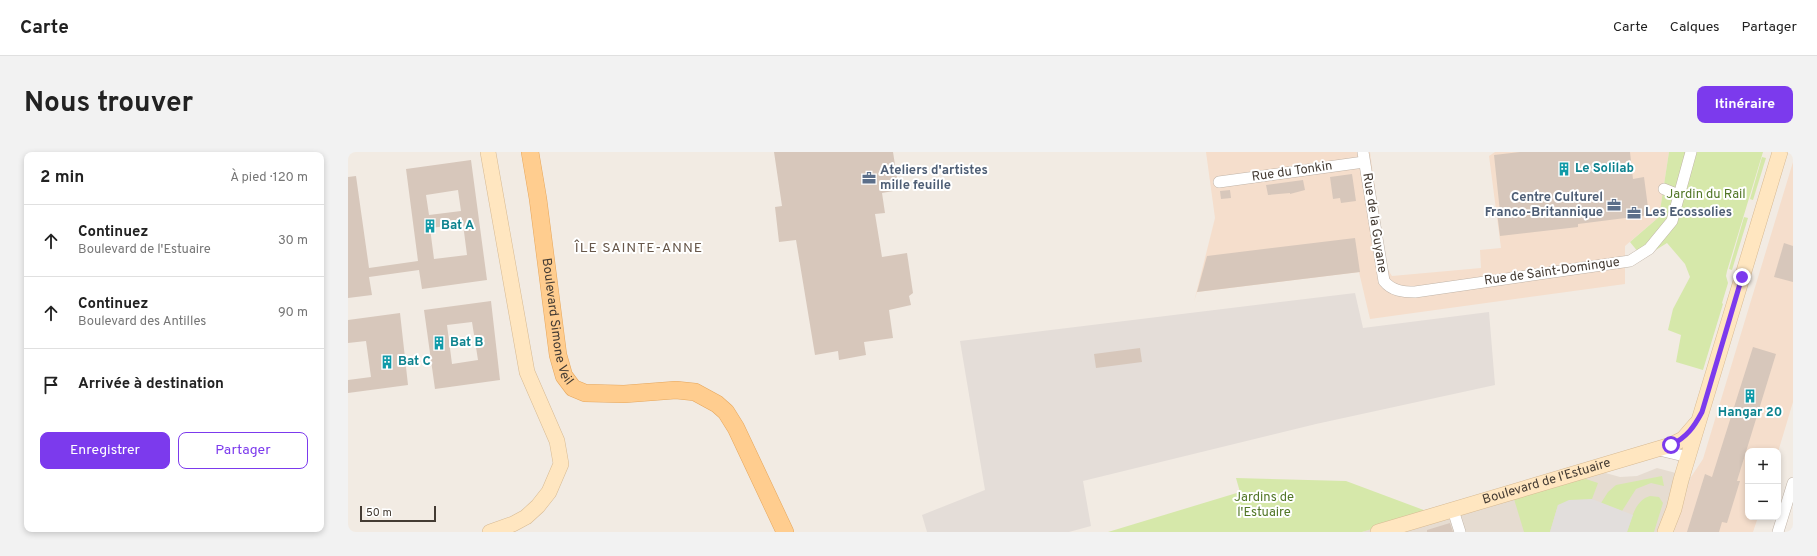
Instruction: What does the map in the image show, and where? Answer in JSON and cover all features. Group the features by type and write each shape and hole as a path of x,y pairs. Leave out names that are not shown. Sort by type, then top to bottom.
{"main road":[{"path":"488,152 527,372 554,434 561,464 549,492 538,506 526,517 513,524 490,532"},
{"name":"Boulevard Simone Veil","path":"530,152 538,199 558,355 564,376 574,388 585,393 624,394 676,390 695,392 717,404 726,412 736,428 785,532"},
{"path":"1665,532 1674,509 1687,461 1780,152"},
{"name":"Boulevard de l'Estuaire","path":"1378,532 1656,450 1682,439 1694,428 1702,412"}],"street":[{"name":"Rue de Saint-Domingue","path":"1393,289 1403,292 1415,292 1630,261 1649,249 1672,221 1691,152"},
{"name":"Rue du Tonkin","path":"1219,182 1364,157"},
{"name":"Rue de la Guyane","path":"1364,157 1381,272 1384,281 1393,289"},
{"path":"1664,189 1679,195"},
{"path":"1656,450 1684,456 1687,461"},
{"path":"1778,532 1793,483"},
{"path":"1453,510 1460,532"}],"shaded area":[{"path":"1206,152 1370,152 1386,267 1392,276 1481,268 1480,250 1501,248 1489,156 1495,152 1669,152 1659,217 1625,246 1625,284 1370,319 1359,272 1197,292 1194,302 1215,218"},
{"path":"1793,162 1793,402 1779,448 1745,448 1745,520 1757,520 1753,532 1674,532 1691,477 1703,459"},
{"path":"1355,293 1363,328 1489,312 1495,385 1316,424 1083,481 1091,526 1069,532 927,532 922,515 985,490 960,341"},
{"path":"1580,466 1620,477 1637,476 1657,468 1691,477 1674,532 1362,532"},
{"path":"1592,499 1633,515 1627,532 1550,532 1558,505 1569,500"}],"green space":[{"name":"Jardin du Rail","path":"1669,152 1763,152 1727,271 1726,276 1728,283 1722,303 1723,304 1703,370 1676,362 1681,335 1668,330 1673,309 1690,277 1685,264 1667,243 1643,258 1630,242 1659,217"},
{"path":"1762,157 1766,158 1753,200 1750,199"},
{"path":"1744,217 1748,218 1732,270 1729,269"},
{"path":"1662,476 1664,486 1651,483 1636,489 1622,511 1601,503 1608,492 1616,485"},
{"name":"Jardins de l'Estuaire","path":"1236,478 1346,481 1429,512 1362,532 1108,532 1240,492"},
{"path":"1586,479 1598,483 1592,499 1558,505 1550,532 1524,532 1514,499 1575,480"},
{"path":"1650,496 1659,497 1663,503 1654,532 1627,532 1637,506 1645,498"}],"building":[{"path":"774,152 893,152 899,190 882,193 885,213 875,214 882,257 907,253 913,293 909,296 911,305 889,310 893,338 864,342 866,355 839,360 838,351 815,355 796,240 779,242 775,207 782,206"},
{"path":"1520,152 1630,152 1633,179 1644,177 1649,215 1578,224 1578,227 1500,236 1497,212 1500,212 1494,155"},
{"name":"Bat A","path":"471,160 487,280 422,289 419,270 369,277 372,295 348,298 348,177 356,176 369,268 418,261 406,169","holes":["458,190 461,211 429,215 426,195","463,224 467,255 434,259 430,228"]},
{"path":"1352,174 1356,201 1341,203 1340,198 1333,199 1330,177"},
{"path":"1303,180 1305,190 1290,194 1268,195 1266,185"},
{"path":"1230,190 1231,198 1221,199 1220,191"},
{"path":"1355,238 1360,272 1197,292 1207,256"},
{"path":"1784,243 1793,246 1793,282 1774,277"},
{"name":"Bat B","path":"491,301 500,380 435,389 424,310","holes":["472,322 478,360 452,364 447,325"]},
{"name":"Bat C","path":"400,313 408,385 348,393 348,380 371,377 366,341 348,343 348,320"},
{"path":"1753,347 1776,354 1747,448 1745,448 1745,455 1737,481 1740,481 1727,523 1722,522 1719,532 1687,532 1705,474 1712,477"},
{"path":"1140,348 1142,362 1096,368 1094,354"},
{"path":"1450,523 1453,532 1427,532 1427,530"}],"place":[{"name":"Le Solilab","path":"1564,169"},
{"name":"Ateliers d'artistes mille feuille","path":"869,178"},
{"name":"Centre Culturel Franco-Britannique","path":"1614,205"},
{"name":"Les Ecossolies","path":"1634,213"},
{"name":"Bat A","path":"430,226"},
{"name":"Bat B","path":"439,343"},
{"name":"Bat C","path":"387,362"},
{"name":"Hangar 20","path":"1750,396"}],"district":[{"name":"ÎLE SAINTE-ANNE","path":"639,248"}],"route":[{"path":"1671,445 1682,439 1694,428 1702,412 1742,277"}]}
